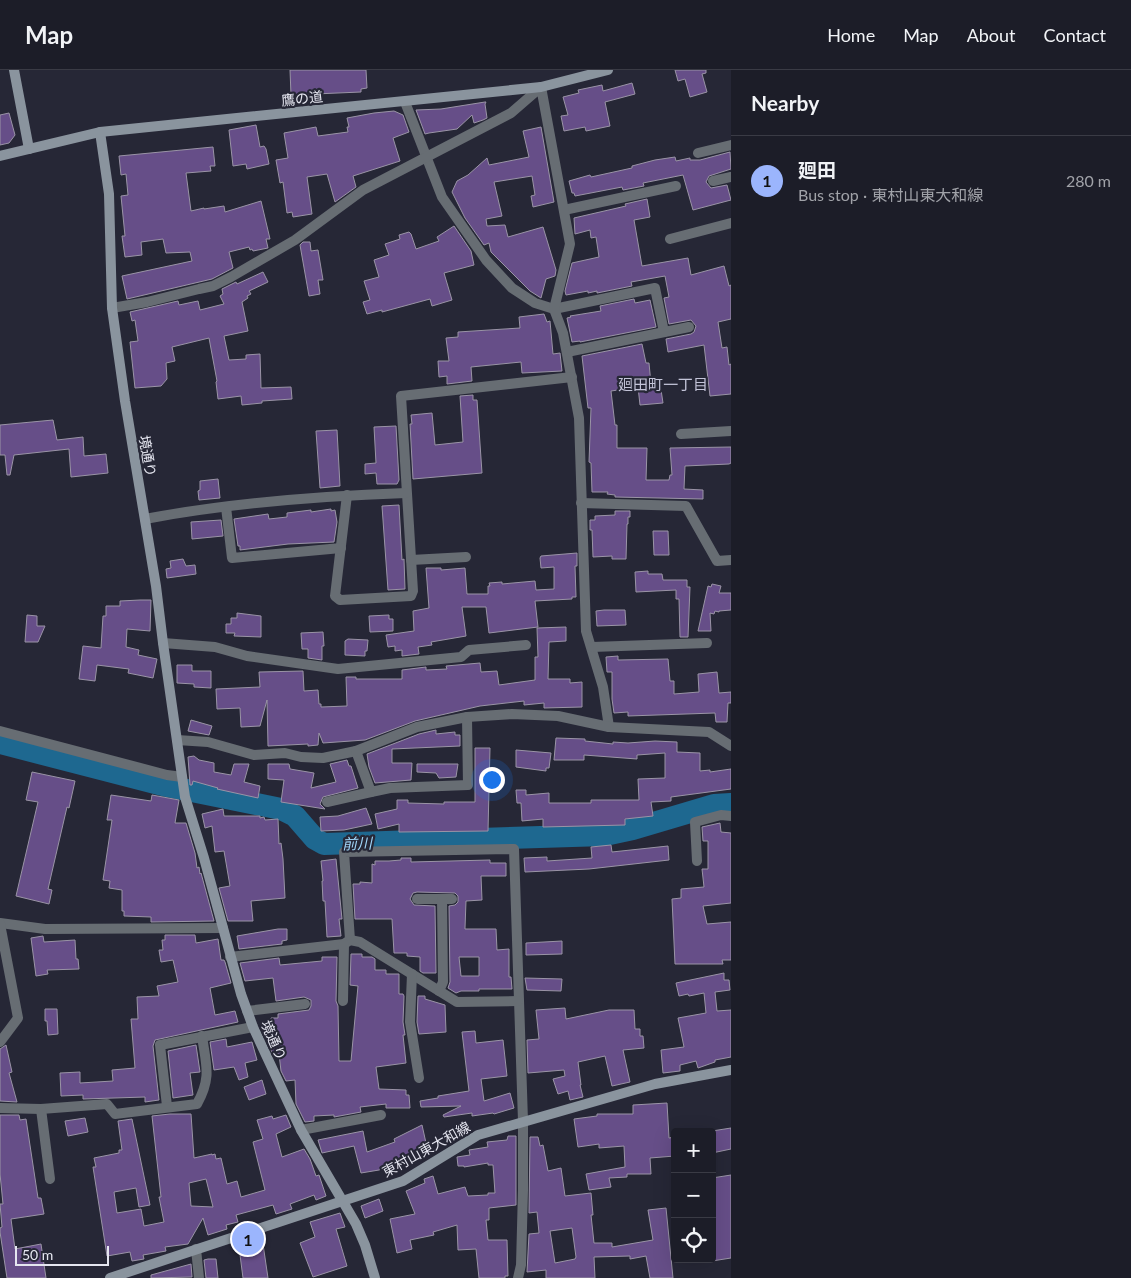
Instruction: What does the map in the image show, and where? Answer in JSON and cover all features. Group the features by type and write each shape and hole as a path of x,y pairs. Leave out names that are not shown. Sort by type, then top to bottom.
{"street":[{"path":"14,70 29,149"},
{"name":"鷹の道","path":"0,156 100,132 541,87 608,70"},
{"path":"112,308 147,302 206,287 232,277 295,240 363,190 511,113 541,87"},
{"path":"541,87 570,244 554,309 563,333 579,418 586,631 603,687 609,727"},
{"path":"405,102 442,197 486,260 512,288 536,303 554,309 655,288 664,332"},
{"name":"境通り","path":"100,132 108,194 112,308 124,401 156,586 185,797 200,843 230,957 253,1027 301,1130 356,1224 365,1245 375,1278"},
{"path":"698,153 711,155 731,145"},
{"path":"713,181 731,177"},
{"path":"564,210 676,186"},
{"path":"670,239 731,223"},
{"path":"567,352 689,327"},
{"path":"347,495 335,596 340,600 411,596 413,592 412,560 406,493 401,396 572,378"},
{"path":"681,434 731,431"},
{"path":"145,519 193,510 347,495 406,493"},
{"path":"581,503 686,506 717,561 731,560"},
{"path":"226,507 232,558 340,548"},
{"path":"412,560 466,557"},
{"path":"163,643 215,647 247,656 338,669 461,657 469,650 526,645"},
{"path":"592,647 707,643"},
{"path":"177,740 208,742 254,754 285,754 323,758 356,751 417,728 467,717 512,714 558,716 609,727 709,732 731,746"},
{"path":"327,802 390,788 468,785 467,717"},
{"path":"0,731 183,780"},
{"path":"356,751 371,792"},
{"path":"697,861 695,822 721,816 731,816"},
{"path":"343,1001 347,942 344,852 514,849 523,1121 521,1265 518,1278"},
{"path":"417,900 447,899 443,982 439,991"},
{"path":"0,1042 18,1018 0,923 45,929 223,928"},
{"path":"230,957 360,942 457,1002 518,1001"},
{"path":"412,974 410,1022 419,1078"},
{"path":"247,1011 305,1004"},
{"path":"167,1106 160,1046 253,1027"},
{"path":"0,1108 41,1109 107,1104 115,1114 167,1106 197,1104 208,1076 202,1036"},
{"name":"東村山東大和線","path":"110,1278 403,1181 478,1134 655,1084 731,1070"},
{"path":"41,1109 50,1179"},
{"path":"301,1130 381,1115"},
{"path":"196,1249 199,1278"}],"building":[{"path":"290,70 366,70 367,88 361,89 361,92 291,95"},
{"path":"675,70 706,70 706,73 702,74 707,92 690,97 685,79 678,81"},
{"path":"632,83 635,94 605,102 610,126 586,131 585,127 564,131 561,116 568,115 563,97 579,93 578,90 602,85 603,91"},
{"path":"486,102 487,118 474,123 472,115 457,129 425,134 416,110 441,109"},
{"path":"394,111 403,115 409,132 393,138 400,161 353,176 356,187 335,202 327,174 307,177 312,214 293,217 292,212 287,213 283,182 280,183 276,160 288,158 284,133 316,127 318,136 348,132 347,118"},
{"path":"9,113 15,135 9,143 0,145 0,115"},
{"path":"256,125 260,147 264,146 266,149 269,164 247,169 246,164 233,166 229,130"},
{"path":"541,127 554,202 533,207 531,196 535,195 532,176 494,182 502,216 486,219 487,226 505,225 508,237 543,227 556,270 555,276 546,279 541,298 530,291 491,252 489,243 484,245 465,218 452,192 457,181 468,175 487,158 489,165 529,157 523,131"},
{"path":"213,147 215,166 210,166 211,171 186,173 191,211 224,206 225,212 261,201 270,239 266,239 268,248 253,251 249,247 229,252 233,268 212,279 127,299 122,276 192,261 190,252 166,253 163,239 141,242 142,255 125,257 122,236 125,236 121,196 128,195 126,174 121,175 119,156"},
{"path":"730,152 731,169 709,176 706,182 711,188 727,185 731,200 693,210 683,175 643,183 644,186 623,190 622,187 575,196 572,193 569,181 590,175 591,177 632,168 632,166 655,160 675,157 676,161 690,158 690,160 700,160"},
{"path":"647,199 650,217 634,220 642,266 688,258 691,275 724,266 729,286 731,285 731,319 718,322 722,348 727,347 729,365 731,364 731,394 710,396 704,345 668,352 666,339 691,334 696,326 691,320 669,324 664,298 669,297 665,276 631,282 632,286 597,293 597,291 588,293 588,291 566,295 565,291 572,263 599,257 596,237 591,238 590,230 575,234 574,218"},
{"path":"454,226 471,251 474,265 444,273 452,300 432,306 430,299 382,312 382,310 367,314 363,302 370,300 364,281 379,277 374,260 389,255 385,244 400,239 399,235 409,232 416,249 439,241 437,237"},
{"path":"303,242 310,242 311,251 318,250 323,280 318,280 320,294 309,296 300,245"},
{"path":"263,272 268,282 249,291 251,294 242,302 248,331 224,336 229,360 246,359 246,355 260,354 261,388 291,387 292,399 262,401 262,403 242,405 241,396 218,399 217,381 209,338 172,347 175,361 166,363 167,379 161,386 135,388 130,342 138,341 135,320 132,321 130,312 178,301 179,305 198,301 200,310 224,304 220,296 223,294 222,289"},
{"path":"634,299 635,303 650,300 656,327 572,342 567,318 601,311 600,306"},
{"path":"544,314 547,322 550,321 553,354 560,353 562,371 522,373 521,362 471,367 472,381 447,384 447,376 439,377 438,361 449,361 446,338 458,337 458,332 520,328 519,317"},
{"path":"642,344 646,363 649,363 651,384 660,383 663,403 640,405 638,387 611,391 615,425 617,425 617,448 647,448 646,480 669,480 670,475 672,475 670,448 731,447 731,463 729,464 685,466 684,489 703,490 703,499 615,497 615,495 607,494 608,492 592,492 591,463 589,462 591,408 588,408 582,356"},
{"path":"473,395 473,400 477,400 482,473 413,479 411,415 432,413 435,445 463,442 460,396"},
{"path":"53,420 57,440 83,437 84,456 106,454 108,473 71,477 69,449 14,455 10,475 7,475 5,455 0,455 0,425"},
{"path":"396,426 399,480 397,484 377,484 376,473 365,474 365,464 376,463 374,427"},
{"path":"337,430 340,486 320,488 316,431"},
{"path":"218,479 220,498 199,500 200,481"},
{"path":"399,505 405,589 388,590 382,506"},
{"path":"331,509 331,511 335,510 337,522 334,542 288,544 240,550 240,546 238,546 234,519 268,514 269,519 287,517 287,513"},
{"path":"615,511 630,511 627,524 626,559 612,559 612,556 593,557 590,520 595,520 595,516 615,515"},
{"path":"221,520 223,536 192,539 191,522"},
{"path":"653,531 668,531 669,555 654,555"},
{"path":"577,553 577,566 575,566 576,597 572,597 572,599 535,601 538,627 489,633 486,607 462,607 466,636 431,642 432,645 418,647 419,654 402,656 402,650 395,651 395,646 388,647 386,635 414,631 413,611 429,608 426,568 441,568 441,570 465,568 467,594 488,594 489,583 502,582 502,584 535,581 536,590 554,589 554,567 541,568 541,556"},
{"path":"183,559 186,566 195,565 196,574 167,578 166,569 171,568 170,561"},
{"path":"648,571 648,574 662,574 663,580 687,580 687,587 690,587 688,637 680,637 679,599 676,599 676,590 636,592 635,572"},
{"path":"712,584 721,586 719,593 731,593 731,610 715,611 714,614 710,613 711,631 698,631 708,586 711,587"},
{"path":"151,600 150,631 127,629 126,647 139,650 138,655 157,659 153,678 128,673 129,669 97,665 95,681 79,679 83,646 101,648 103,616 106,616 106,606 120,606 120,601"},
{"path":"625,610 626,625 597,626 596,611"},
{"path":"237,613 261,616 261,637 234,636 235,633 226,633 226,624 231,624 231,618 237,618"},
{"path":"27,615 37,616 37,626 45,626 38,642 25,642"},
{"path":"389,615 389,619 393,619 393,631 370,632 369,616"},
{"path":"566,627 566,641 549,642 548,679 570,679 570,683 582,682 582,707 544,708 544,703 524,705 524,701 480,706 415,721 365,740 323,743 319,733 318,745 308,746 308,744 268,746 267,700 260,726 241,727 240,708 217,709 216,689 260,687 259,672 303,671 304,691 318,690 321,707 347,706 346,677 356,677 356,679 402,679 402,670 426,667 426,670 447,669 446,666 480,663 481,672 497,671 499,685 535,680 535,657 538,657 537,628"},
{"path":"323,632 322,660 308,658 308,649 302,649 301,633"},
{"path":"348,639 368,640 365,656 345,655 345,641"},
{"path":"618,656 618,660 668,659 670,681 674,681 674,694 699,692 698,674 717,672 719,693 731,692 731,703 728,703 727,722 716,722 715,713 628,716 628,712 614,713 612,672 607,672 606,657"},
{"path":"177,665 192,665 192,671 211,671 211,688 177,683"},
{"path":"191,720 212,726 209,735 188,731"},
{"path":"436,730 436,734 455,732 455,735 460,735 460,746 392,749 392,763 412,763 411,780 375,783 369,767 367,754 419,734"},
{"path":"556,738 585,739 585,741 613,744 613,742 677,742 677,752 700,753 700,771 710,770 710,772 731,769 731,789 671,797 671,801 651,802 653,816 625,819 625,825 543,827 543,819 522,821 521,803 517,803 516,790 526,790 526,795 549,793 549,803 591,803 591,800 639,800 638,779 665,778 665,753 637,755 637,759 584,755 584,760 554,760"},
{"path":"475,748 490,748 488,831 399,832 399,824 378,829 375,814 397,809 397,800 408,800 408,803 444,804 444,802 475,802"},
{"path":"516,750 551,753 549,768 546,768 546,771 516,767"},
{"path":"194,756 199,760 214,763 214,772 231,775 234,764 249,764 244,782 260,786 258,798 217,789 193,781 192,785 190,785 188,757"},
{"path":"347,760 349,766 351,766 358,788 323,797 320,804 325,809 281,802 284,780 268,779 268,764 289,764 290,769 314,773 311,788 336,782 330,764"},
{"path":"417,764 458,764 456,777 439,778 436,773 417,772"},
{"path":"32,772 75,781 48,889 52,890 49,904 16,896 38,802 26,800"},
{"path":"111,795 151,801 152,795 179,800 175,823 186,823 195,853 197,868 199,867 201,873 214,921 151,922 151,917 124,916 124,911 122,911 122,890 109,888 110,881 103,880 112,820 107,820"},
{"path":"366,808 372,824 344,830 321,831 320,817 338,816"},
{"path":"223,809 224,816 260,816 260,818 264,817 265,820 278,819 285,898 251,901 253,921 228,921 219,888 230,886 224,851 215,852 212,826 205,828 202,814"},
{"path":"720,823 721,832 731,833 731,903 703,906 707,924 731,922 731,960 722,960 723,964 675,964 672,899 681,898 681,889 704,887 702,869 708,869 708,841 703,841 702,827"},
{"path":"611,845 612,852 668,846 669,860 589,869 525,872 524,858 547,857 547,861 592,858 591,847"},
{"path":"401,858 411,858 411,862 490,860 490,863 506,863 506,876 481,876 482,900 466,901 465,929 496,929 497,950 509,949 509,977 511,977 512,989 479,989 479,991 461,991 456,993 448,988 450,982 449,906 455,905 458,902 458,896 455,893 417,892 413,893 410,899 414,905 435,906 436,973 423,973 420,971 420,957 407,956 407,953 394,953 392,919 355,919 353,884 360,884 360,882 372,883 372,864 375,865 375,861 401,860","holes":["459,957 479,957 479,976 461,976"]},
{"path":"336,859 342,919 339,919 341,936 327,937 321,861"},
{"path":"287,929 287,940 282,941 282,944 239,949 237,936"},
{"path":"165,935 195,935 196,943 218,939 221,960 225,962 231,983 210,988 215,1015 235,1011 238,1022 155,1040 153,1046 159,1100 145,1102 145,1097 83,1099 83,1095 61,1096 60,1073 80,1072 80,1083 113,1081 112,1070 135,1068 131,1019 138,1019 137,997 159,996 157,986 178,982 173,960 161,962 159,950 163,950 162,940 165,940"},
{"path":"43,936 44,942 75,940 76,959 78,959 79,969 47,970 48,974 36,976 31,938"},
{"path":"562,941 562,954 526,955 526,943"},
{"path":"351,954 362,954 362,957 372,957 375,959 375,970 386,970 386,974 399,974 399,994 404,996 403,1022 405,1035 403,1035 406,1063 376,1067 379,1089 406,1090 406,1095 409,1095 410,1108 386,1108 386,1104 360,1107 361,1112 334,1117 334,1115 314,1116 314,1121 305,1122 296,1104 295,1080 286,1081 281,1071 279,1054 273,1054 271,1050 271,1043 274,1043 271,1018 278,1018 278,1014 309,1010 311,1000 304,997 276,1001 273,978 245,981 240,963 279,958 280,965 322,961 322,957 337,957 336,1001 338,1006 339,1061 351,1061 358,986 350,985"},
{"path":"724,973 724,980 729,980 730,990 715,992 717,1011 731,1010 731,1057 715,1060 715,1062 698,1068 696,1061 680,1065 680,1071 663,1073 661,1050 684,1047 678,1018 706,1013 704,993 679,996 676,983"},
{"path":"525,978 562,979 561,991 527,990"},
{"path":"418,996 425,996 425,999 445,1005 446,1032 419,1034 417,1022"},
{"path":"565,1008 566,1019 609,1010 634,1010 635,1029 640,1029 644,1048 623,1050 630,1082 612,1086 605,1056 578,1062 583,1097 570,1100 568,1091 558,1094 553,1079 565,1076 564,1070 528,1073 527,1040 539,1039 536,1010"},
{"path":"45,1009 57,1009 58,1034 48,1035"},
{"path":"475,1031 476,1043 503,1040 507,1076 481,1079 484,1101 510,1093 514,1108 494,1114 472,1116 472,1113 444,1117 443,1115 461,1106 421,1107 420,1101 469,1091 462,1032"},
{"path":"226,1039 227,1047 252,1042 257,1060 245,1063 248,1077 239,1080 234,1067 214,1070 210,1042"},
{"path":"6,1045 12,1072 9,1073 17,1102 0,1101 0,1049"},
{"path":"196,1045 200,1072 190,1073 193,1095 173,1098 168,1051"},
{"path":"262,1080 266,1094 249,1100 244,1087"},
{"path":"667,1103 671,1156 650,1158 651,1174 627,1174 627,1177 609,1178 611,1187 589,1190 586,1174 625,1167 624,1146 599,1148 599,1144 578,1147 574,1119 597,1116 597,1114 633,1114 633,1105"},
{"path":"191,1114 194,1158 215,1154 216,1159 221,1158 227,1184 237,1181 241,1197 265,1190 253,1142 263,1139 257,1120 272,1116 273,1119 286,1115 291,1127 276,1134 282,1157 304,1149 316,1176 319,1175 326,1196 316,1200 314,1195 290,1204 292,1209 276,1214 273,1205 236,1215 238,1222 226,1225 227,1229 208,1235 203,1218 188,1244 165,1247 166,1251 143,1255 144,1259 132,1261 130,1252 107,1256 93,1167 96,1167 94,1158 119,1153 119,1150 122,1150 118,1121 132,1119 150,1205 139,1207 136,1188 114,1192 117,1213 141,1209 144,1226 164,1222 159,1197 161,1197 152,1116","holes":["206,1179 213,1207 191,1206 189,1183"]},
{"path":"0,1115 19,1115 20,1120 26,1119 38,1198 41,1198 44,1214 11,1219 15,1249 41,1244 46,1278 7,1278 0,1232 2,1227 0,1204 3,1204 0,1174"},
{"path":"85,1118 88,1132 68,1136 65,1121"},
{"path":"422,1125 426,1143 421,1146 424,1151 379,1170 361,1173 354,1146 322,1153 318,1140 363,1131 367,1152 395,1142 394,1139"},
{"path":"731,1128 731,1149 716,1152 716,1130"},
{"path":"508,1136 516,1136 516,1205 489,1208 489,1220 486,1220 488,1240 507,1240 508,1276 505,1276 505,1278 479,1278 476,1249 458,1250 457,1225 433,1232 434,1235 410,1240 412,1249 397,1253 390,1219 415,1214 406,1191 425,1183 424,1179 433,1176 438,1194 465,1187 468,1196 495,1193 493,1165 488,1165 488,1163 464,1167 458,1166 457,1157 470,1155 469,1150 488,1147 487,1142 507,1140"},
{"path":"530,1137 538,1137 540,1146 543,1145 548,1171 561,1168 565,1196 591,1193 594,1243 612,1243 612,1247 653,1240 648,1210 666,1208 673,1278 650,1278 646,1256 630,1259 630,1256 594,1257 595,1278 546,1278 546,1270 527,1272 529,1234 539,1233 537,1212 529,1213","holes":["572,1228 575,1259 555,1263 550,1231"]},
{"path":"731,1175 731,1258 716,1260 716,1218 716,1177"},
{"path":"379,1199 383,1211 365,1218 361,1206"},
{"path":"340,1213 345,1227 336,1229 347,1266 313,1277 300,1243 315,1237 310,1222"},
{"path":"263,1244 268,1278 243,1278 239,1247"},
{"path":"216,1259 218,1278 206,1278 204,1260"},
{"path":"191,1264 192,1277 151,1278 151,1275"}],"waterway":[{"name":"前川","path":"0,743 167,786 281,809 295,816 315,839 324,844 605,835 633,829 714,805 731,804"}],"place":[{"name":"廻田","path":"248,1239"}],"district":[{"name":"廻田町一丁目","path":"663,384"}]}
